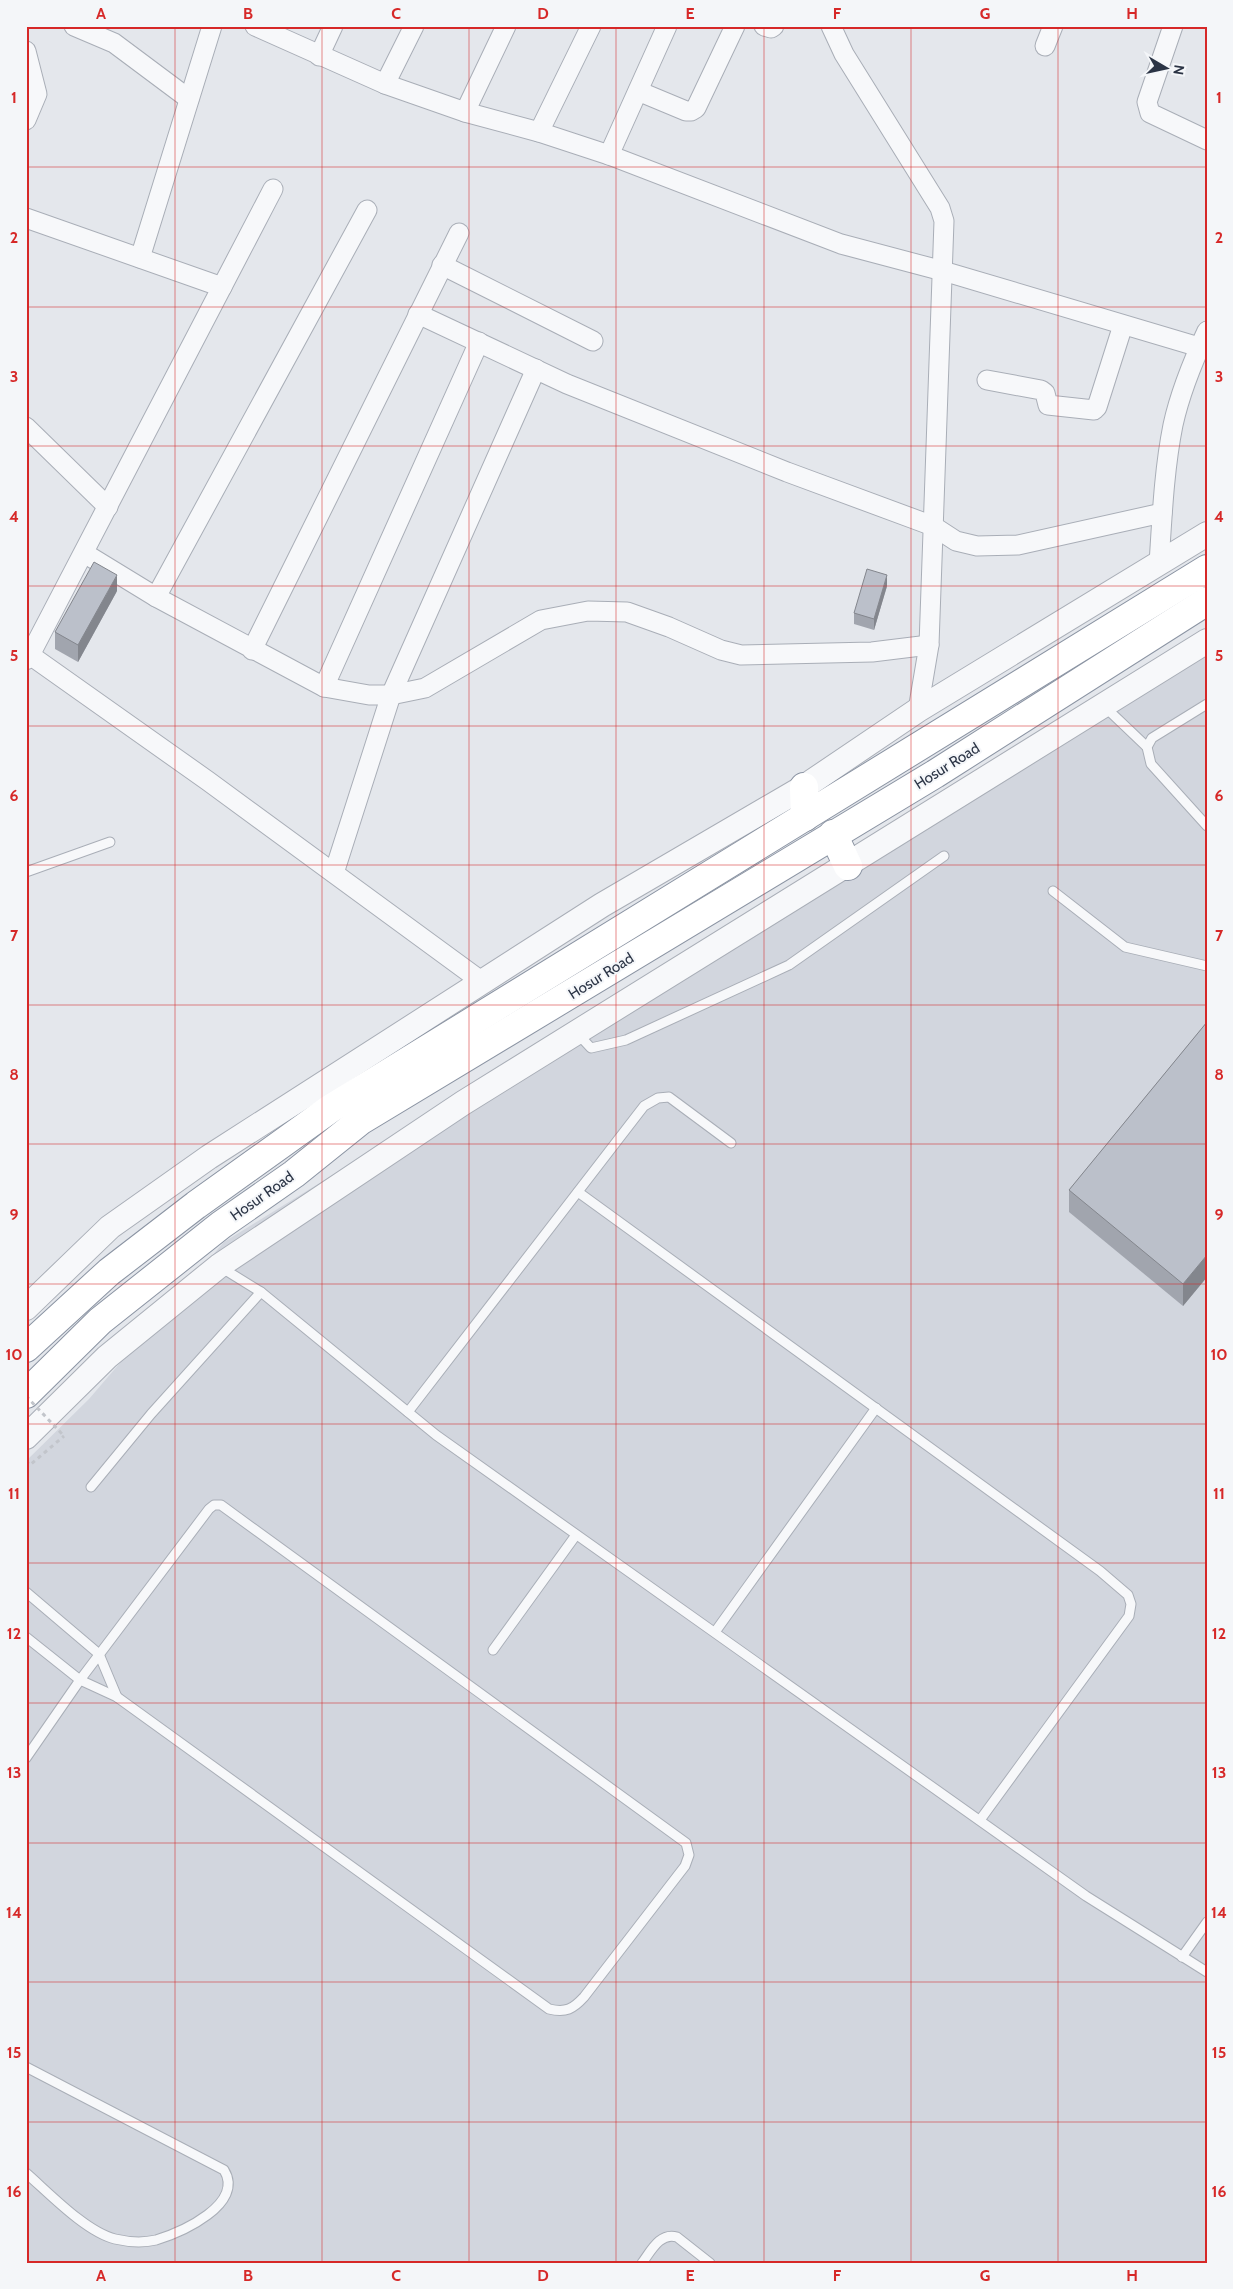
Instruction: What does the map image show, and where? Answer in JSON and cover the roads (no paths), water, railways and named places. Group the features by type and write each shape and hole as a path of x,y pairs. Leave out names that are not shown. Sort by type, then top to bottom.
{"highway":[{"name":"Hosur Road","path":"26,1348 109,1272 196,1205 330,1109 620,928 805,817 1207,568"},
{"name":"Hosur Road","path":"26,1395 100,1321 221,1225 294,1174 360,1121 934,774 1207,601"},
{"path":"804,787 805,817"},
{"path":"833,834 848,866"}],"street":[{"path":"74,26 114,43 189,99"},
{"path":"140,258 212,26"},
{"path":"319,56 333,26"},
{"path":"385,84 414,26"},
{"path":"465,112 506,26"},
{"path":"539,132 591,26"},
{"path":"609,155 667,26"},
{"path":"638,91 691,112 696,108 735,26"},
{"path":"764,26 771,28 774,26"},
{"path":"831,26 844,54 940,208 944,221 929,646 918,710"},
{"path":"1045,46 1053,26"},
{"path":"1173,26 1147,102 1148,108 1150,113 1207,140"},
{"path":"265,28 319,56 385,84 465,112 539,132 609,155 840,244 943,270 1123,325 1203,339 1173,423 1162,514 1159,564"},
{"path":"26,51 37,94 26,120"},
{"path":"273,189 84,553 27,653 334,872 481,981"},
{"path":"156,597 367,210"},
{"path":"26,218 222,287"},
{"path":"252,650 458,233"},
{"path":"442,265 593,341"},
{"path":"418,314 567,384 787,472 934,526 956,541 977,546 1018,544 1162,514"},
{"path":"987,380 1041,390 1045,393 1048,405 1050,406 1094,410 1097,407 1123,325"},
{"path":"324,687 479,342"},
{"path":"334,872 391,695 536,369"},
{"path":"26,428 108,507"},
{"path":"27,1305 110,1227 209,1157 602,905 804,787 918,710 1207,534"},
{"path":"84,553 156,597 324,687 369,695 391,695 425,688 541,620 588,611 627,612 669,627 721,650 741,655 872,652 929,646"},
{"path":"26,1437 107,1357 219,1266 463,1103 848,866 1102,704 1207,641"}],"lane":[{"path":"1102,704 1147,747 1151,764 1207,826"},
{"path":"1147,747 1152,738 1207,704"},
{"path":"26,872 110,842"},
{"path":"576,1032 591,1048 626,1040 710,1002 789,964 944,856"},
{"path":"1053,891 1125,947 1207,966"},
{"path":"408,1412 644,1106 658,1098 669,1098 731,1144"},
{"path":"578,1192 1100,1571 1128,1595 1132,1604 1129,1616 980,1820"},
{"path":"219,1266 261,1292 436,1435 1086,1896 1207,1972"},
{"path":"91,1487 151,1414 261,1292"},
{"path":"715,1632 876,1408"},
{"path":"26,1637 80,1680 117,1697 549,2009 560,2012 574,2008 685,1866 689,1855 686,1843 221,1504 214,1505 209,1509 99,1654 80,1680 26,1758"},
{"path":"493,1650 576,1535"},
{"path":"26,1592 99,1654 117,1697"},
{"path":"1182,1957 1207,1922"},
{"path":"26,2067 224,2170 229,2177 229,2188 219,2204 203,2220 156,2240 137,2242 113,2239 91,2229 26,2173"},
{"path":"642,2263 660,2241 672,2235 710,2263"}]}
